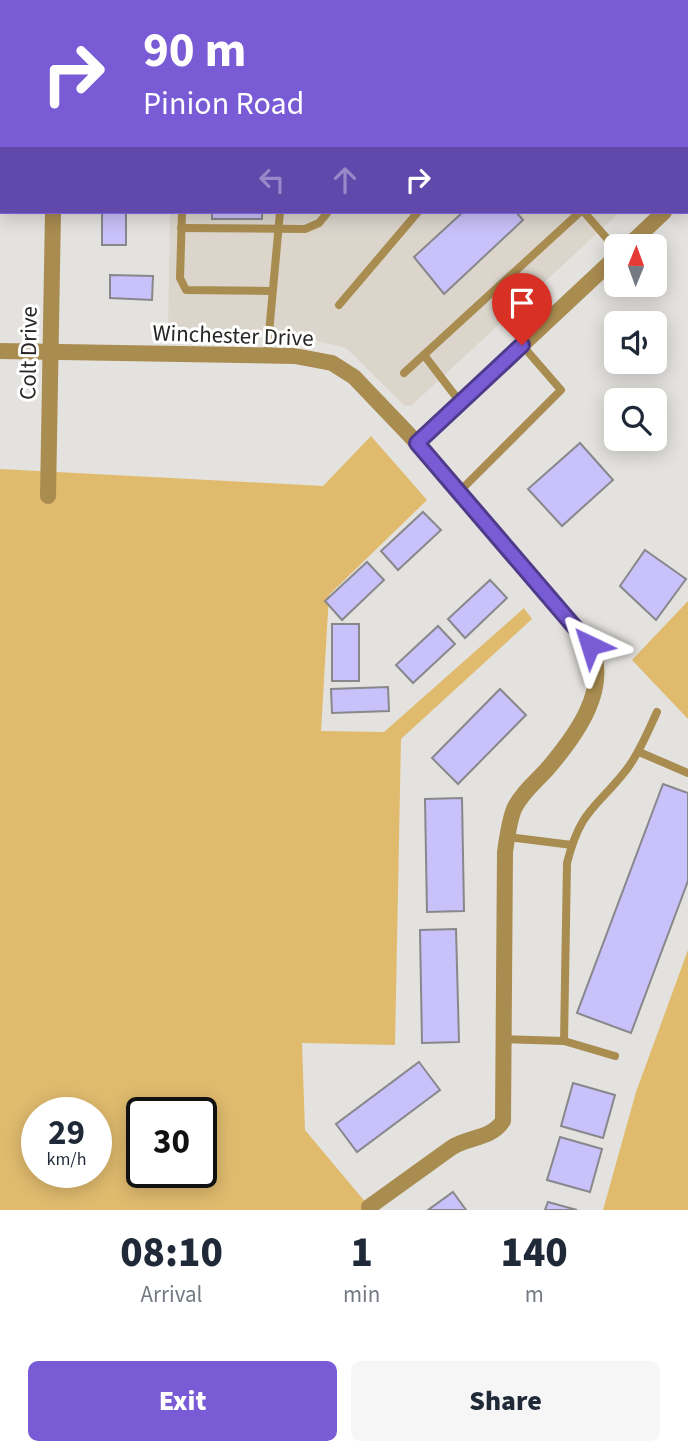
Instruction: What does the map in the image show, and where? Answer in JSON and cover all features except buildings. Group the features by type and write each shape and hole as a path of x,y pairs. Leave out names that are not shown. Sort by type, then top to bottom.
{"street":[{"name":"Colt Drive","path":"48,496 52,214"},
{"path":"641,234 662,214"},
{"path":"417,443 604,268"},
{"name":"Winchester Drive","path":"0,351 296,356 332,363 354,377 417,443 590,645 596,658 589,707 574,736 526,791 514,809 508,837"},
{"path":"369,1207 464,1139 485,1137 496,1132 503,1121 508,837"}],"lane":[{"path":"182,214 180,278 186,290 272,291"},
{"path":"267,355 280,214"},
{"path":"181,228 280,230 314,226 326,214"},
{"path":"339,305 416,214"},
{"path":"404,373 580,214"},
{"path":"584,214 604,236"},
{"path":"458,493 561,390 522,345"},
{"path":"424,355 460,402"},
{"path":"564,1041 567,863 572,845 580,821 639,752 657,712"},
{"path":"639,752 688,774"},
{"path":"508,837 572,845"},
{"path":"504,1040 564,1041 615,1056"}],"shaded area":[{"path":"170,214 618,214 411,406 405,406 346,348 292,335 168,331"},
{"path":"371,436 427,500 329,595 321,731 384,732 524,608 532,619 401,739 395,1045 302,1043 305,1130 372,1210 0,1210 0,469 323,486"},
{"path":"688,601 688,719 632,660"},
{"path":"688,950 688,1210 603,1210 636,1092"}],"route":[{"path":"522,345 417,443 590,645"}]}
